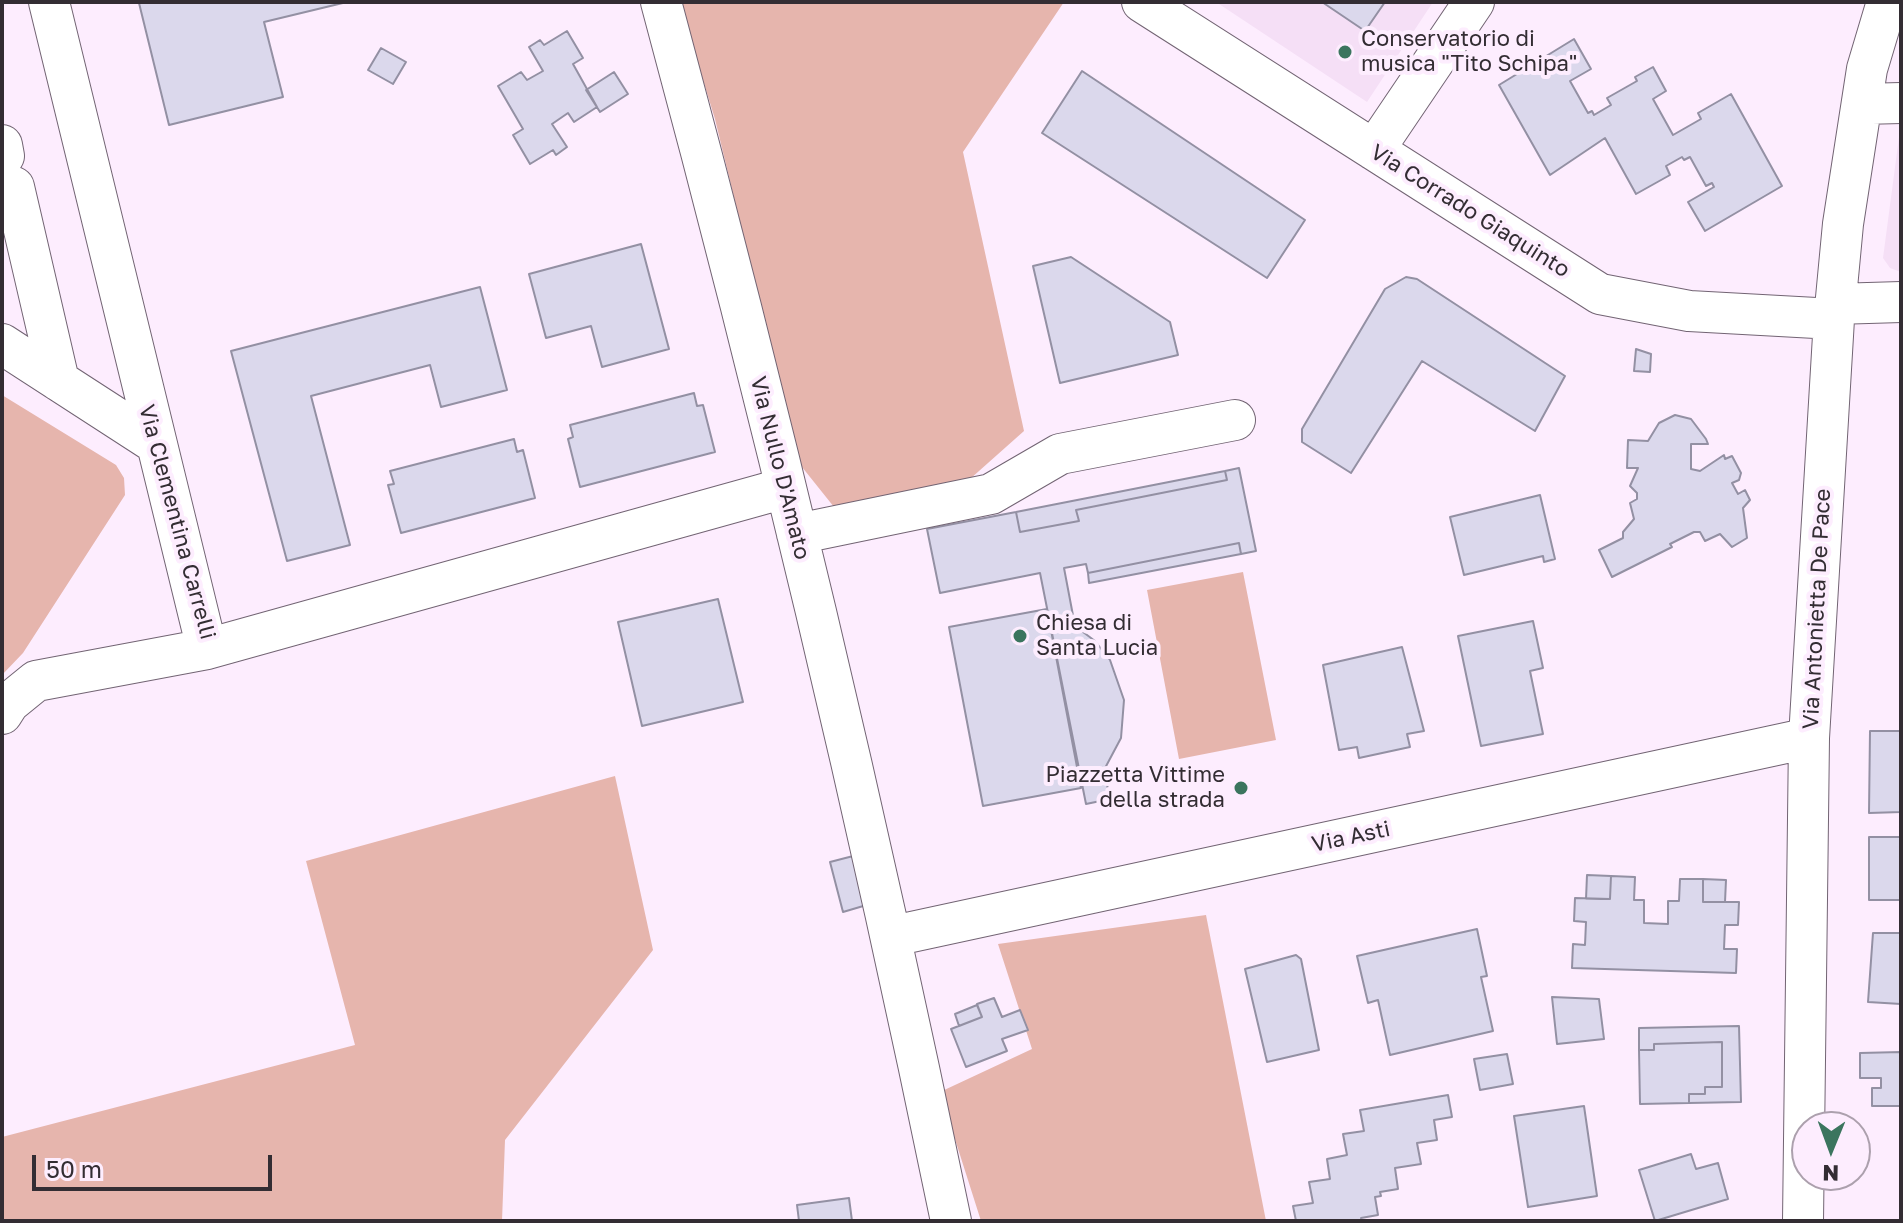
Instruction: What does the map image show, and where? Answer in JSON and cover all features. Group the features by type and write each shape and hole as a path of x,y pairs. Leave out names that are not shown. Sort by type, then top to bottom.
{"street":[{"name":"Via Clementina Carrelli","path":"49,2 207,649 785,488"},
{"name":"Via Nullo D'Amato","path":"661,2 797,534 893,936 951,1221"},
{"name":"Via Corrado Giaquinto","path":"1142,2 1600,294 1689,311 1835,311 1901,302"},
{"path":"1374,150 1474,2"},
{"name":"Via Antonietta De Pace","path":"1803,1221 1809,738 1835,311 1843,224 1870,51 1887,2"},
{"path":"1862,104 1901,103"},
{"path":"7,163 59,381"},
{"path":"2,344 155,443"},
{"path":"797,534 991,494 1060,454 1235,420"},
{"path":"2,714 9,703 36,681 207,649"},
{"name":"Via Asti","path":"893,936 1809,738"}],"shaded area":[{"path":"679,2 1064,2 963,152 1024,431 961,487 838,512 798,462 715,119"},
{"name":"Conservatorio di musica \"Tito Schipa\"","path":"1216,2 1433,2 1367,102"},
{"path":"1901,122 1901,272 1890,268 1883,258"},
{"path":"2,395 116,465 124,478 125,495 23,653 2,675"},
{"path":"1243,572 1276,740 1179,759 1147,590"},
{"path":"615,776 653,950 505,1140 502,1221 2,1221 2,1137 355,1045 306,861"},
{"path":"1206,915 1266,1221 981,1221 940,1092 1032,1049 998,944"}],"building":[{"path":"347,2 264,22 283,97 169,125 139,3"},
{"path":"1322,2 1385,2 1365,31"},
{"path":"567,31 583,58 573,64 597,107 574,122 568,113 552,124 567,147 556,155 553,150 530,164 513,135 523,129 498,86 521,72 527,80 543,71 529,47 540,40 544,45"},
{"path":"1574,39 1591,69 1570,81 1588,113 1592,111 1594,115 1611,105 1607,98 1637,81 1635,77 1653,67 1666,91 1653,99 1673,135 1701,119 1698,113 1731,94 1782,186 1705,231 1688,202 1714,187 1712,183 1706,186 1690,157 1684,160 1682,157 1666,166 1670,175 1636,194 1605,138 1550,175 1499,85"},
{"path":"381,48 406,62 393,84 368,70"},
{"path":"1082,71 1305,220 1267,278 1042,133"},
{"path":"614,72 628,94 600,112 586,90"},
{"path":"641,244 669,349 602,367 591,326 546,338 529,274"},
{"path":"1071,257 1170,322 1178,355 1060,383 1033,266"},
{"path":"1406,277 1417,279 1565,376 1535,431 1422,361 1351,473 1302,442 1302,429 1385,289"},
{"path":"480,287 507,390 441,407 430,365 311,396 350,545 287,561 231,351"},
{"path":"1636,349 1651,354 1650,372 1634,371"},
{"path":"694,393 697,406 703,405 715,452 580,487 568,439 573,437 570,425"},
{"path":"1675,415 1691,419 1708,444 1691,444 1691,469 1700,471 1724,455 1725,459 1732,456 1741,473 1739,480 1732,483 1738,494 1745,490 1750,500 1743,508 1747,538 1732,547 1720,534 1705,541 1700,532 1694,532 1670,544 1672,547 1612,577 1599,550 1623,538 1623,532 1634,519 1630,503 1637,499 1637,493 1630,486 1638,468 1627,468 1628,440 1648,441 1659,423"},
{"path":"514,439 517,452 523,450 535,498 401,533 388,485 394,484 390,471"},
{"name":"Chiesa di Santa Lucia","path":"1239,468 1256,551 1241,554 1239,543 1088,573 1086,564 1064,568 1075,626 1095,641 1110,660 1124,700 1121,738 1104,770 1110,799 1086,804 1040,573 940,593 927,529 1016,512 1020,532 1079,521 1076,510 1227,480 1225,471"},
{"path":"1225,471 1227,480 1076,510 1079,521 1020,532 1016,512"},
{"path":"1540,495 1555,559 1544,562 1543,556 1464,575 1450,517"},
{"path":"1239,543 1241,554 1089,583 1088,573"},
{"path":"718,599 743,702 642,726 618,622"},
{"path":"1047,609 1081,788 983,806 949,627"},
{"path":"1533,621 1543,668 1530,671 1543,734 1481,746 1458,636"},
{"path":"1402,647 1424,731 1407,734 1410,747 1359,758 1357,747 1339,750 1323,665"},
{"path":"1870,731 1901,731 1901,812 1869,813"},
{"path":"1869,837 1901,837 1901,900 1869,900"},
{"path":"857,855 870,904 843,912 830,862"},
{"path":"1587,875 1611,876 1610,899 1586,899"},
{"path":"1611,876 1635,877 1634,900 1644,900 1644,923 1668,924 1668,901 1679,901 1680,879 1703,879 1703,902 1739,902 1738,925 1725,925 1724,949 1737,949 1736,973 1572,968 1573,944 1585,945 1586,922 1574,921 1575,898 1610,899"},
{"path":"1703,879 1726,880 1725,902 1703,902"},
{"path":"1477,929 1487,976 1481,977 1493,1031 1390,1055 1378,1000 1368,1003 1357,956"},
{"path":"1873,933 1901,933 1901,1004 1868,1002"},
{"path":"1296,955 1301,959 1319,1050 1267,1062 1245,969"},
{"path":"1552,997 1599,999 1604,1039 1557,1044"},
{"path":"994,998 1002,1017 1020,1010 1028,1030 1002,1039 1007,1051 966,1067 951,1029 982,1017 977,1004"},
{"path":"977,1005 982,1017 959,1026 955,1014"},
{"path":"1739,1026 1741,1102 1689,1103 1689,1094 1705,1094 1705,1087 1722,1087 1722,1042 1654,1044 1654,1050 1639,1050 1639,1028"},
{"path":"1722,1042 1722,1087 1705,1087 1705,1094 1689,1094 1689,1103 1640,1104 1639,1050 1654,1050 1654,1044"},
{"path":"1901,1052 1901,1106 1872,1106 1872,1088 1881,1088 1881,1078 1860,1078 1860,1053"},
{"path":"1507,1054 1513,1084 1480,1090 1474,1059"},
{"path":"1448,1095 1452,1117 1434,1120 1437,1140 1417,1143 1421,1164 1395,1168 1398,1189 1380,1192 1381,1196 1375,1197 1378,1215 1361,1218 1362,1221 1296,1221 1293,1206 1313,1203 1309,1182 1330,1179 1327,1159 1347,1155 1343,1134 1364,1131 1360,1110"},
{"path":"1584,1106 1597,1196 1528,1207 1514,1116"},
{"path":"1691,1154 1696,1169 1718,1163 1728,1199 1655,1221 1639,1170"},
{"path":"849,1198 852,1221 799,1221 797,1205"}],"place":[{"name":"Conservatorio di musica \"Tito Schipa\"","path":"1345,52"},
{"name":"Chiesa di Santa Lucia","path":"1020,636"},
{"name":"Piazzetta Vittime della strada","path":"1241,788"}]}
